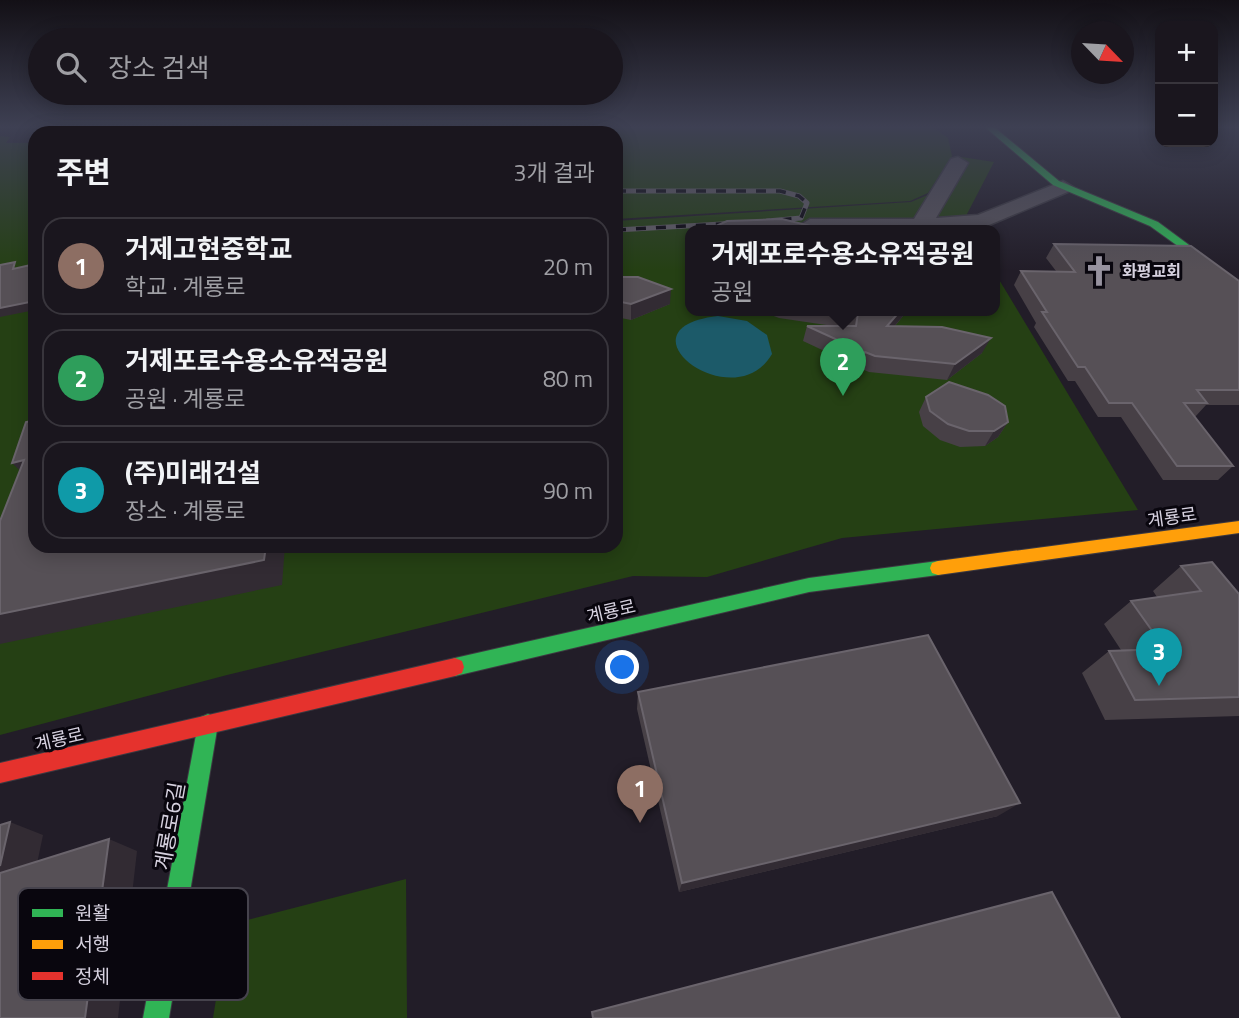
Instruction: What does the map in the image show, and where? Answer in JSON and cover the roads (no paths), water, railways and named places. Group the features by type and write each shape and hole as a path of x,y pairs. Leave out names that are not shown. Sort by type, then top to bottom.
{"street":[{"path":"922,225 951,175"},
{"path":"1048,175 1063,187 1154,224 1239,287"},
{"path":"931,225 982,220 1063,187"},
{"name":"계룡로","path":"0,773 809,585 1239,527"},
{"name":"계룡로6길","path":"179,888 208,724"},
{"name":"계룡로6길","path":"156,1018 159,1000"}],"water":[{"path":"718,316 747,321 767,335 772,354 754,372 733,378 710,374 691,364 678,351 676,336 688,324"}],"railway":[{"path":"623,191 780,191 799,196 807,203 801,218 767,221"},
{"path":"704,225 739,223"},
{"path":"623,230 685,226"}],"place":[{"name":"화평교회","path":"1099,271"},
{"name":"거제포로수용소유적공원","path":"843,396"},
{"name":"(주)미래건설","path":"1159,686"},
{"name":"거제고현중학교","path":"640,823"}]}
